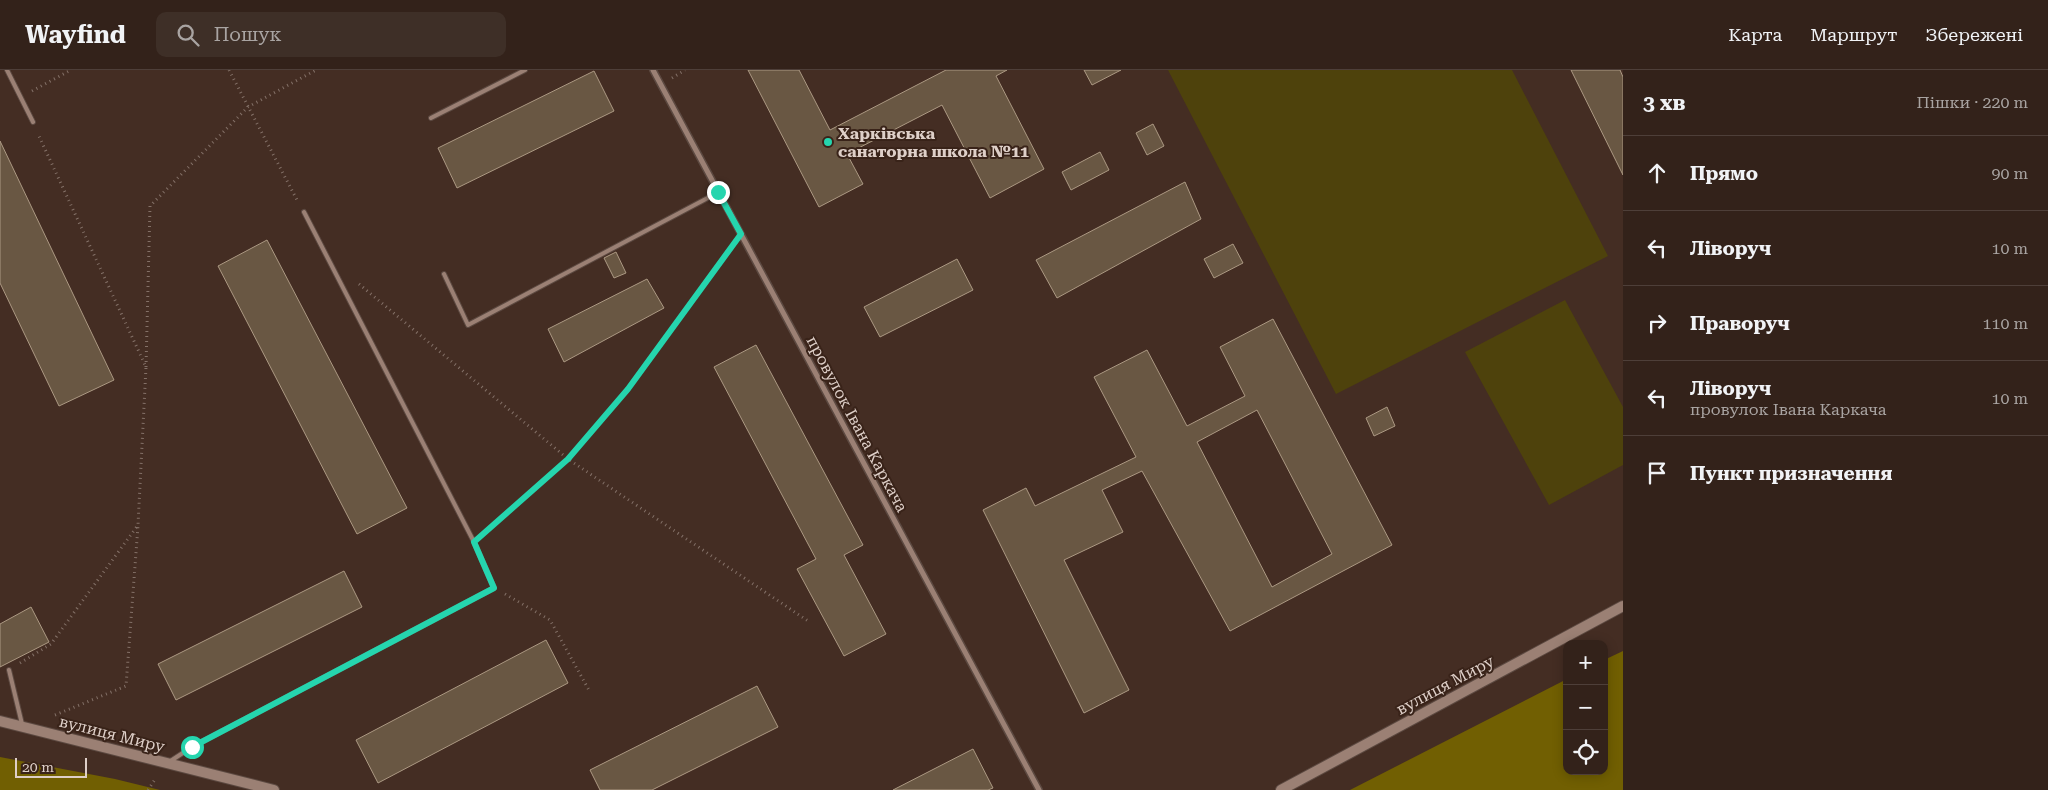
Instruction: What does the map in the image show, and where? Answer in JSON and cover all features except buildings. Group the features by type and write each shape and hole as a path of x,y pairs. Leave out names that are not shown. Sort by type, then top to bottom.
{"street":[{"name":"провулок Івана Каркача","path":"653,70 1039,790"},
{"name":"вулиця Миру","path":"1280,790 1623,606"},
{"name":"вулиця Миру","path":"0,721 274,790"}],"lane":[{"path":"7,70 33,122"},
{"path":"431,118 525,70"},
{"path":"444,274 468,325 718,192"},
{"path":"167,763 192,747 494,588 474,542 304,212"},
{"path":"9,670 22,726"}],"path":[{"path":"21,97 71,70"},
{"path":"229,70 304,212"},
{"path":"55,715 126,686 138,525 146,367 150,206 248,107 316,70"},
{"path":"33,122 146,367"},
{"path":"474,542 568,459 628,389 741,234"},
{"path":"330,260 568,459 808,620"},
{"path":"9,670 51,644 138,525"},
{"path":"494,588 550,620 590,692"}],"shaded area":[{"path":"1168,70 1512,70 1608,256 1336,394"},
{"path":"1565,300 1623,407 1623,465 1549,505 1465,352"},
{"path":"1623,651 1623,790 1350,790 1563,681 1563,775 1608,775 1608,658"},
{"path":"0,757 115,779 160,790 0,790"}],"place":[{"name":"Харківська санаторна школа №11","path":"828,142"}],"route":[{"path":"192,747 494,588 474,542 568,459 628,389 741,234 718,192"}]}
